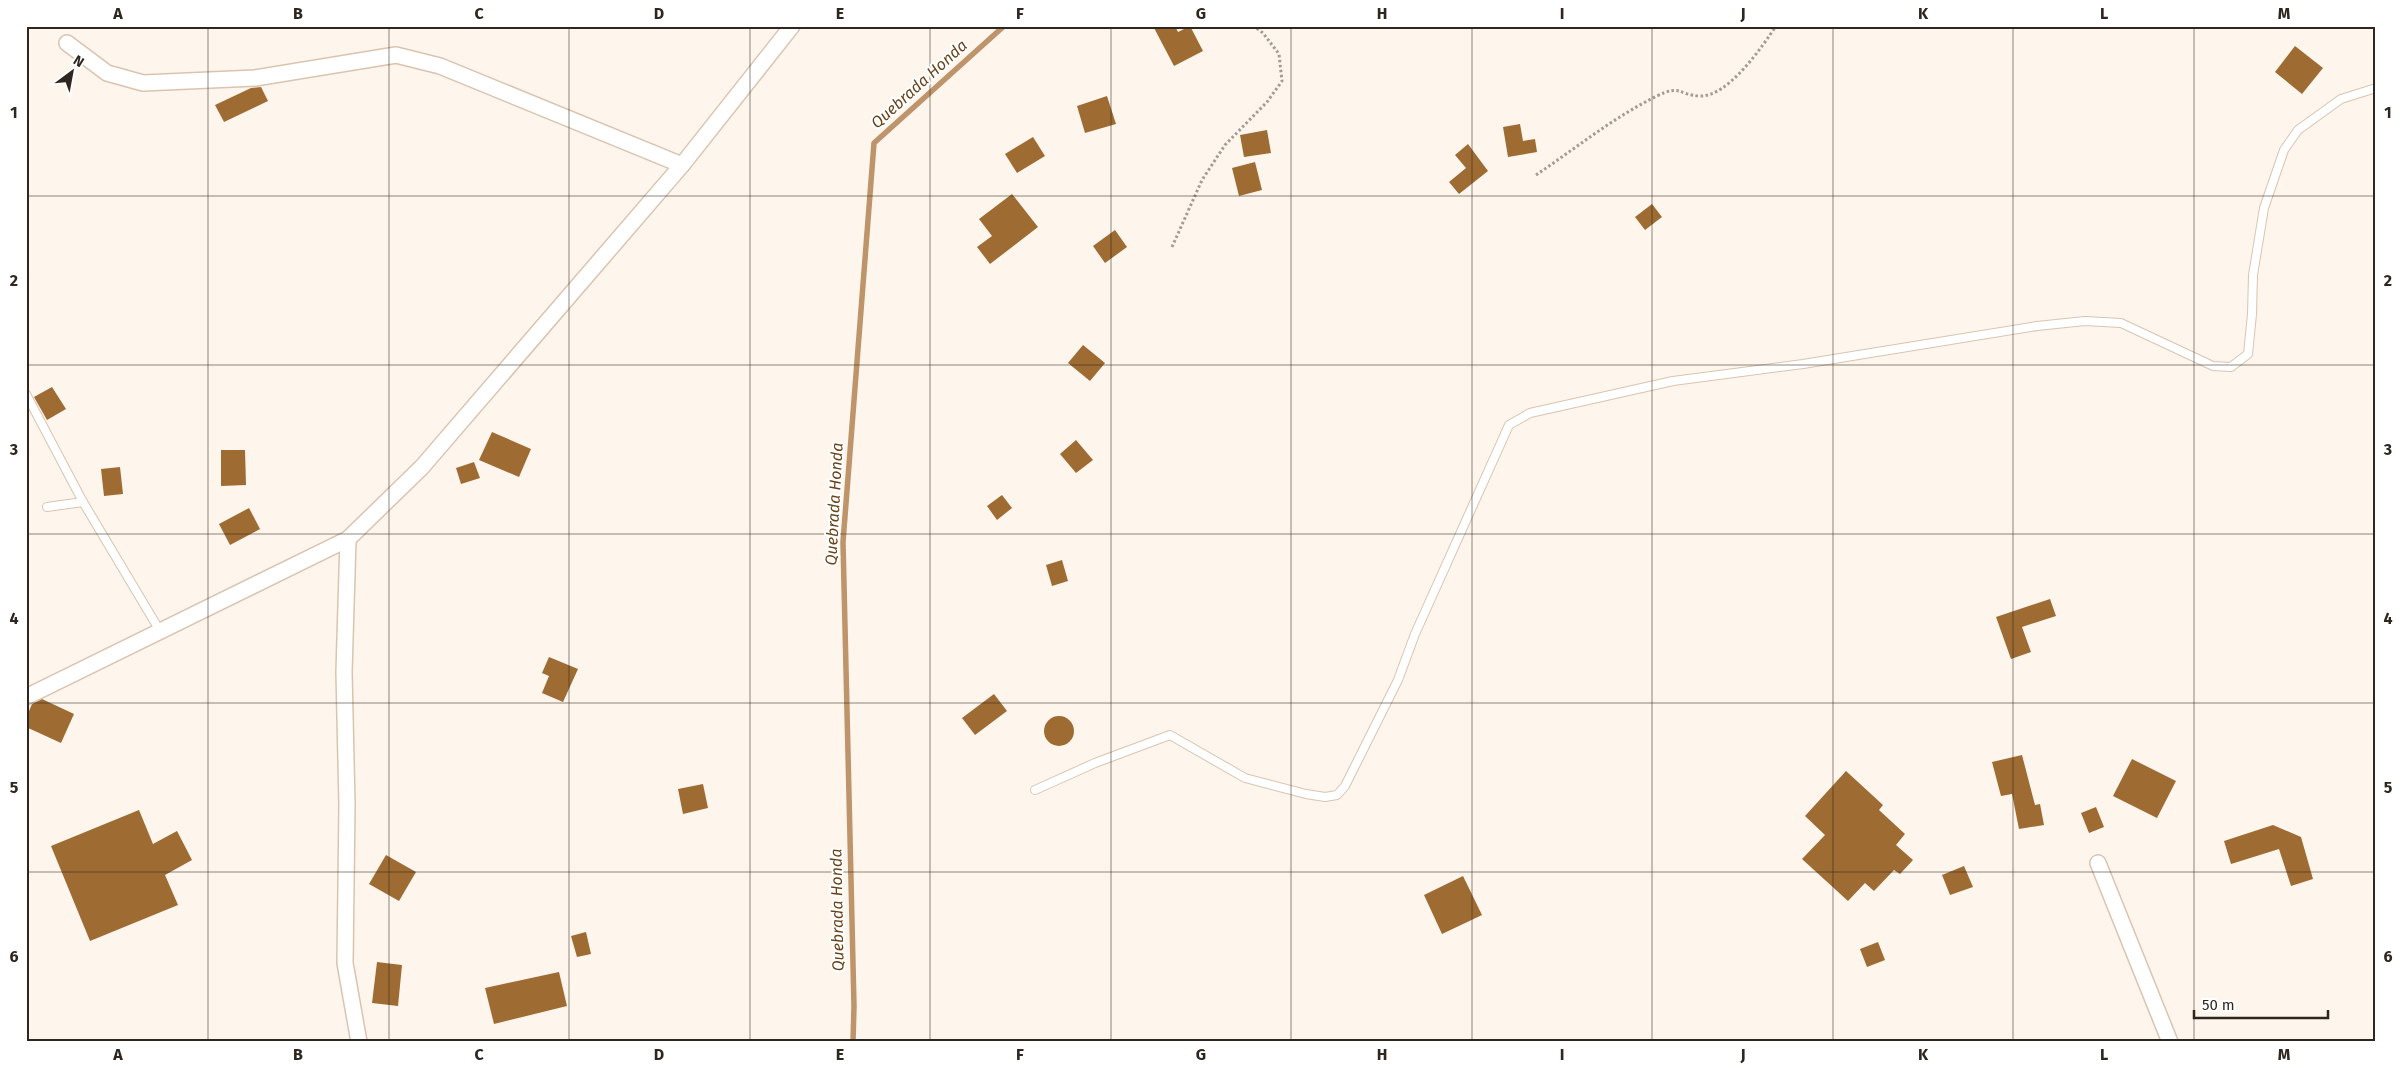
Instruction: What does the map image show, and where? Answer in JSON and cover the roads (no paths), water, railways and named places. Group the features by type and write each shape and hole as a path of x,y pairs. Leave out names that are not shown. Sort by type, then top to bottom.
{"street":[{"path":"26,697 348,539 422,467 682,165 792,26"},
{"path":"67,43 108,74 143,83 255,78 396,55 440,66 682,165"},
{"path":"348,539 344,672 347,805 345,963 358,1042"},
{"path":"2098,863 2170,1042"}],"lane":[{"path":"1035,790 1095,763 1170,735 1245,778 1306,794 1325,797 1337,795 1345,786 1398,680 1414,634 1509,425 1530,413 1673,381 1803,364 2037,326 2085,321 2121,323 2213,366 2231,367 2248,354 2254,265 2264,208 2284,150 2298,130 2341,99 2376,88"},
{"path":"26,394 83,502 160,631"},
{"path":"47,507 83,502"}],"waterway":[{"name":"Quebrada Honda","path":"853,1042 854,1006 843,542 874,143 1004,26"}]}
